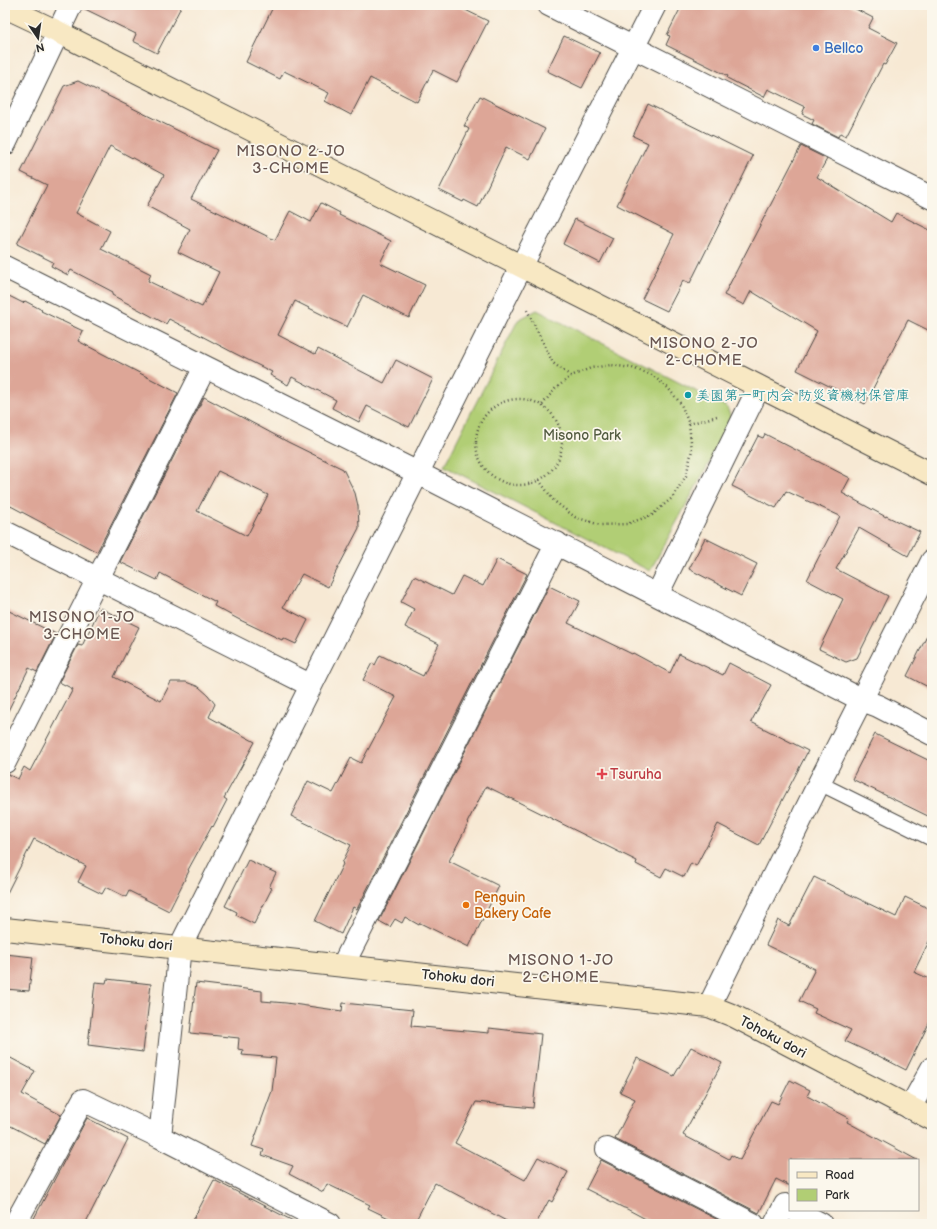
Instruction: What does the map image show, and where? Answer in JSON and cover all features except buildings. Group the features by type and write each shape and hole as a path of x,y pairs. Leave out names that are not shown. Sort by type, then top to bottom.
{"street":[{"path":"5,144 70,5"},
{"path":"549,5 932,198"},
{"path":"160,1138 180,947 310,685 655,5"},
{"path":"5,7 58,32 932,474"},
{"path":"5,267 557,543 862,700 878,706 932,734"},
{"path":"5,762 205,367"},
{"path":"657,595 759,387"},
{"path":"5,532 98,580 310,685"},
{"path":"343,965 557,543"},
{"path":"709,1006 819,783 932,561"},
{"name":"Tohoku dori","path":"5,928 709,1006 734,1016 932,1119"},
{"path":"910,1108 932,1068"},
{"path":"15,1224 83,1100 330,1224"},
{"path":"607,1149 754,1224"},
{"path":"775,1224 784,1205 789,1208"},
{"path":"796,1211 821,1224"}],"lane":[{"path":"819,783 932,839"}],"path":[{"path":"526,308 553,363 571,376"},
{"path":"539,480 554,501 575,517 600,525 627,524 652,515 672,498 686,476 692,450 689,424 681,404 668,388 652,375 632,368 611,365 590,368 571,376 555,389 542,405"},
{"path":"513,399 527,400 542,405 556,420 562,442 560,453 555,464 548,473 539,480 526,484 512,484 499,480 488,472 481,461 476,448 476,435 481,422 489,411 500,403 513,399"},
{"path":"689,424 722,414"}],"green space":[{"name":"Misono Park","path":"537,310 727,407 732,421 650,571 444,466 518,320"}],"place":[{"name":"Bellco","path":"816,48"},
{"name":"美園第一町内会 防災資機材保管庫","path":"688,395"},
{"name":"Tsuruha","path":"602,774"},
{"name":"Penguin Bakery Cafe","path":"466,905"}],"district":[{"name":"MISONO 2-JO 3-CHOME","path":"291,160"},
{"name":"MISONO 2-JO 2-CHOME","path":"704,352"},
{"name":"MISONO 1-JO 3-CHOME","path":"82,626"},
{"name":"MISONO 1-JO 2-CHOME","path":"561,968"}]}
